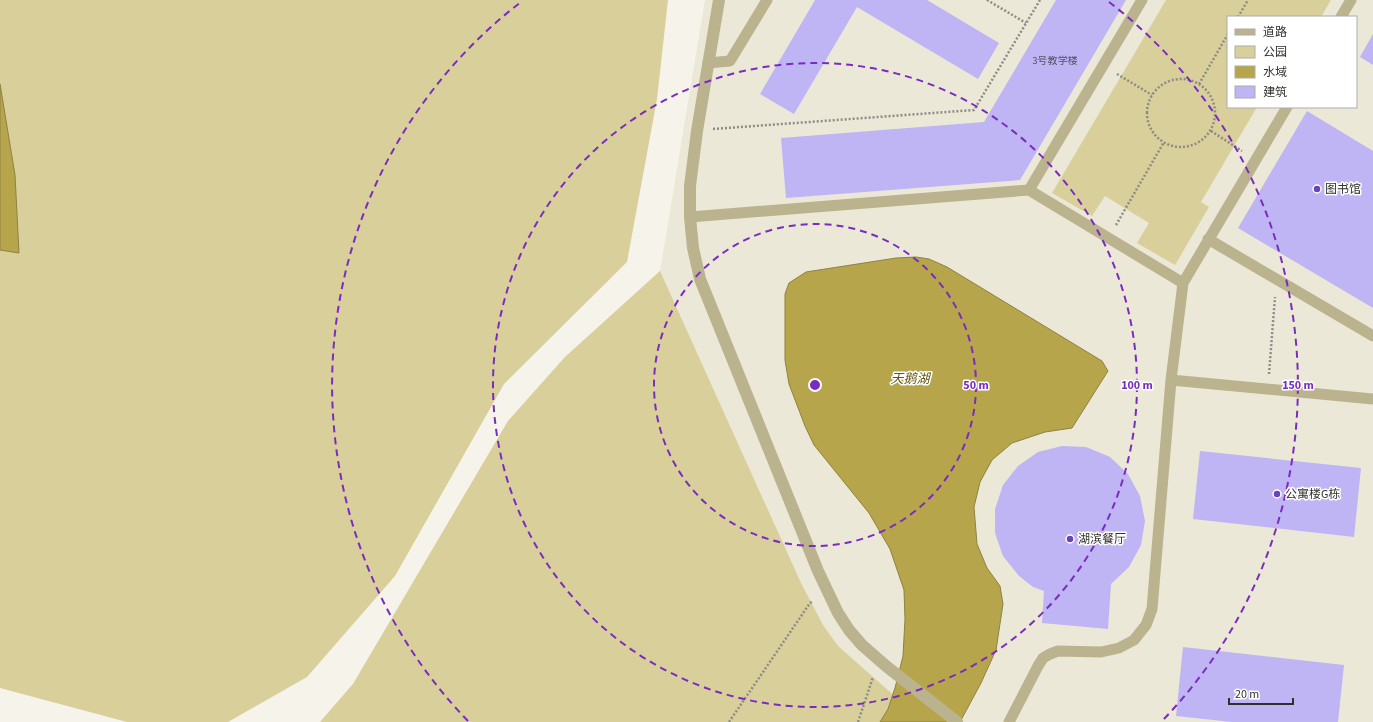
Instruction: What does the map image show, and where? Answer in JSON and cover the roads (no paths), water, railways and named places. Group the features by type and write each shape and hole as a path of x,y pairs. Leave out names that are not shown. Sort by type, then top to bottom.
{"street":[{"path":"719,0 696,131 690,186 690,217 693,248 700,279 826,590 849,630 862,645 883,663 957,722"}],"lane":[{"path":"708,63 730,61 768,0"},
{"path":"1029,190 1142,0"},
{"path":"1342,16 1351,0"},
{"path":"1009,722 1043,658 1058,651 1101,652 1119,648 1134,640 1146,625 1152,609 1171,380 1182,283 1286,108"},
{"path":"690,217 1029,190 1182,283"},
{"path":"1208,239 1373,336"},
{"path":"1171,380 1373,399"}],"water":[{"path":"0,84 15,175 19,253 0,250"},
{"name":"天鹅湖","path":"916,257 929,259 947,267 1102,361 1108,371 1072,428 1045,432 1012,443 992,460 980,482 974,507 977,544 987,568 1000,586 1003,604 996,650 981,683 960,722 880,722 888,709 903,656 905,619 904,590 890,549 869,513 814,445 789,384 785,360 785,294 789,283 806,272 896,258"}],"place":[{"name":"图书馆","path":"1317,189"},
{"name":"公寓楼G栋","path":"1277,494"},
{"name":"湖滨餐厅","path":"1070,539"}]}
